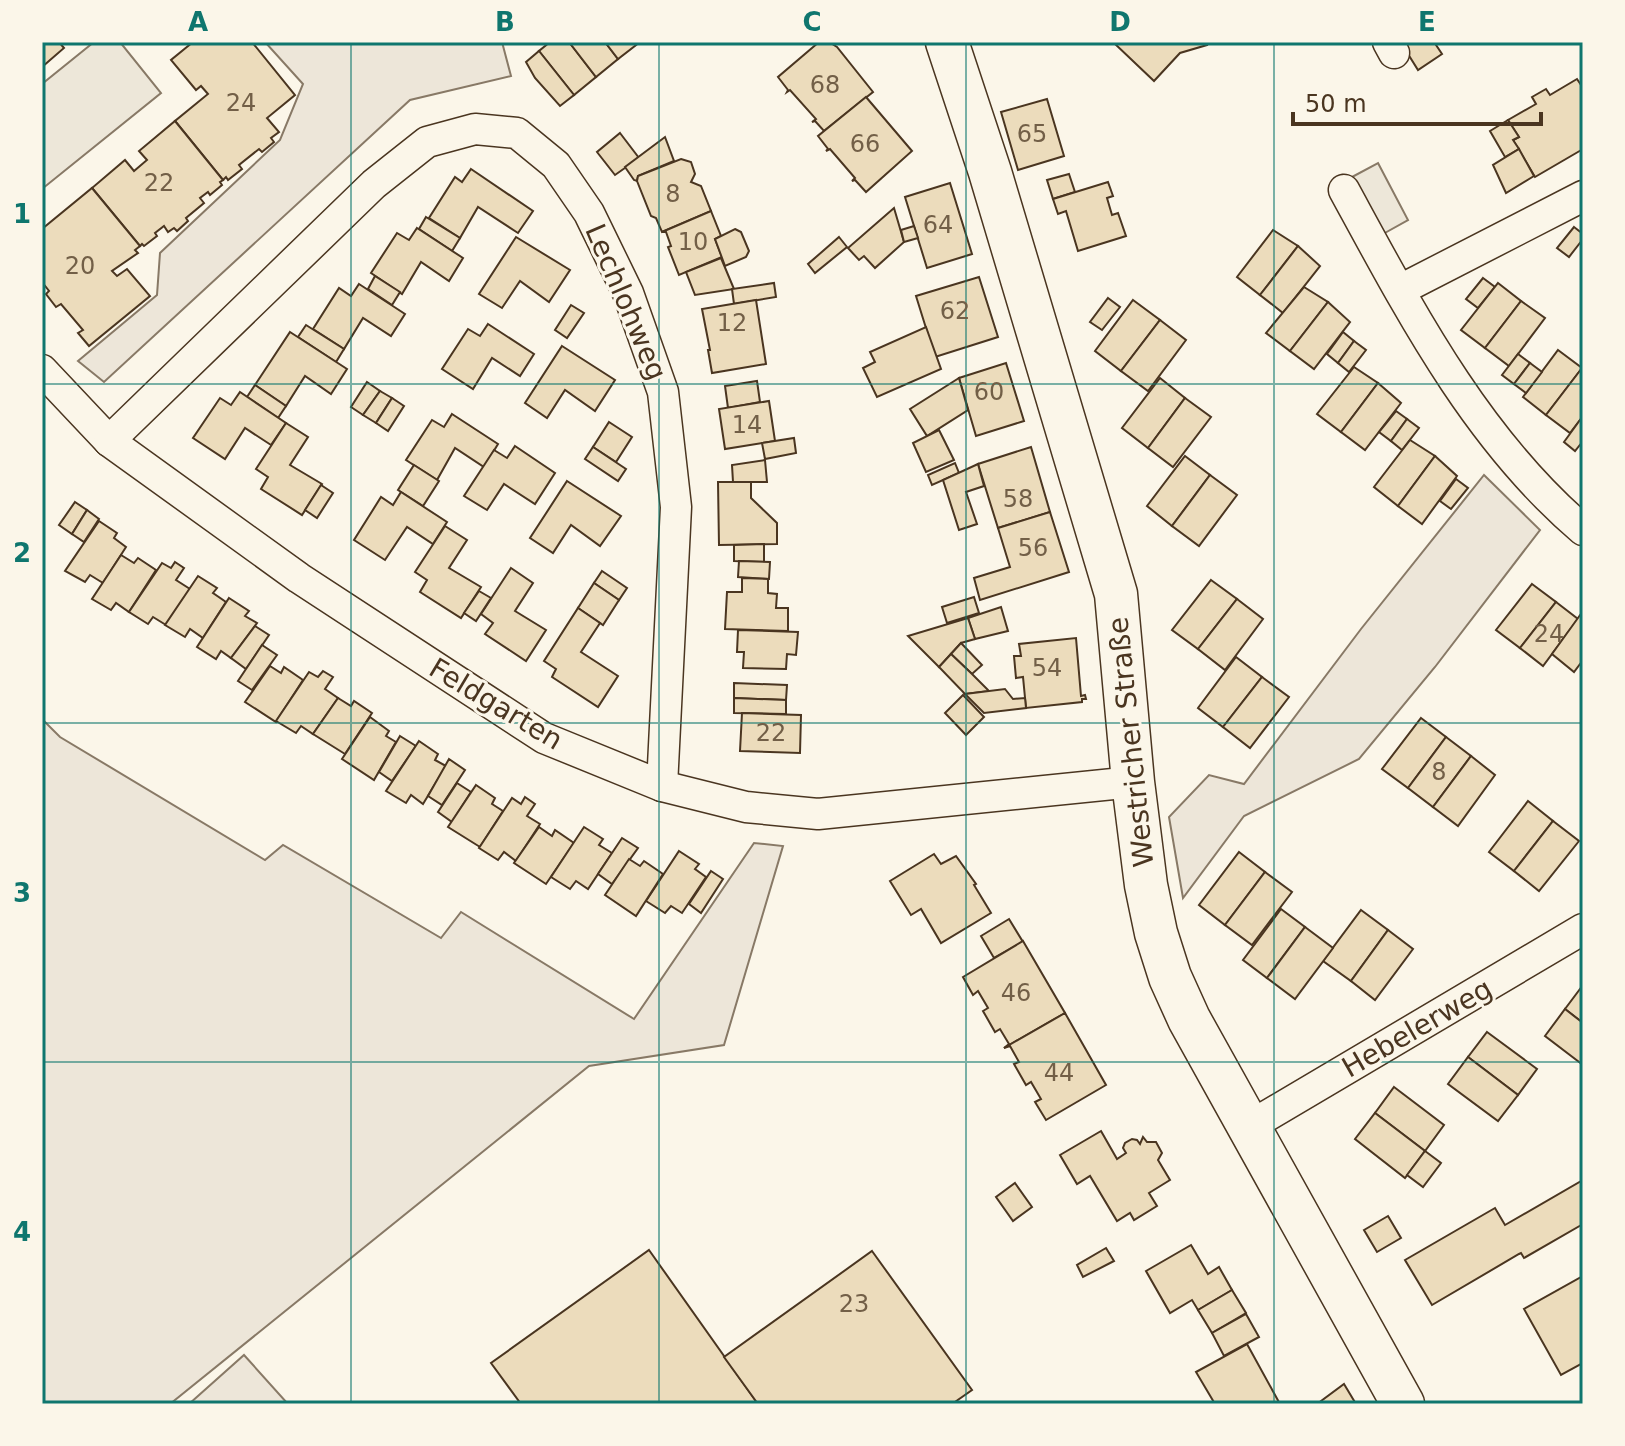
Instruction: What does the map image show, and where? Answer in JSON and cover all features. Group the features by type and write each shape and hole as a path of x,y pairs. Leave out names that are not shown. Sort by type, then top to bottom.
{"street":[{"name":"Westricher Straße","path":"947,42 990,172 1116,594 1146,885 1156,933 1170,977 1189,1019 1403,1404"},
{"name":"Lechlohweg","path":"109,441 374,184 427,142 475,129 517,133 556,165 589,213 628,293 663,392 676,507 662,786"},
{"path":"1344,190 1442,365 1517,463 1583,530"},
{"path":"1400,290 1583,196"},
{"name":"Feldgarten","path":"42,370 109,441 299,578 544,738 662,786 746,807 818,814 970,796 1133,782"},
{"name":"Hebelerweg","path":"1250,1126 1583,929"}],"shaded area":[{"path":"94,42 120,42 161,93 42,189 42,84"},
{"path":"265,42 502,42 511,76 410,100 104,382 78,361 157,295 160,253 280,140 303,84"},
{"path":"1378,163 1408,220 1383,234 1352,177"},
{"path":"1484,475 1540,530 1435,667 1359,759 1244,816 1183,898 1169,817 1209,775 1244,784 1361,629"},
{"path":"42,719 60,737 265,860 283,845 441,938 461,912 634,1019 754,843 783,846 724,1045 589,1066 170,1404 42,1404"},
{"path":"244,1355 288,1404 189,1404"}],"building":[{"path":"42,42 59,42 64,48 42,67"},
{"path":"193,42 252,42 295,95 267,118 279,132 271,138 274,142 239,165 242,169 228,180 226,177 223,180 175,121 208,94 201,86 196,90 171,60"},
{"path":"550,42 569,42 596,77 574,95 539,51"},
{"path":"569,42 605,42 618,59 596,77"},
{"path":"605,42 640,42 618,59"},
{"path":"819,42 829,42 837,47 873,92 824,131 815,121 812,122 816,119 790,90 787,92 778,77"},
{"path":"1206,42 1207,45 1180,53 1154,81 1114,43"},
{"path":"1408,42 1434,42 1442,54 1418,70 1403,46"},
{"path":"539,51 574,95 560,106 535,78 526,62"},
{"path":"1577,79 1583,88 1583,149 1535,177 1513,140 1519,137 1508,120 1536,104 1532,97 1546,89 1550,95"},
{"path":"866,97 912,151 866,192 855,180 852,181 855,178 830,149 826,151 828,149 818,136"},
{"path":"1047,99 1064,156 1018,170 1001,112"},
{"path":"1508,120 1519,137 1513,140 1519,149 1505,157 1490,131"},
{"path":"175,121 223,180 220,182 222,185 210,195 208,192 200,198 204,203 186,218 188,221 177,231 174,228 168,232 164,226 155,233 157,236 140,246 92,188 125,160 134,171 147,160 139,151"},
{"path":"620,133 639,158 615,175 597,152"},
{"path":"665,137 674,161 634,180 625,167"},
{"path":"1519,149 1534,176 1506,193 1493,165"},
{"path":"681,159 691,162 695,174 691,182 701,186 711,211 662,232 656,218 651,216 637,181 638,176"},
{"path":"471,169 533,211 518,233 478,207 460,238 429,218 455,177 462,182"},
{"path":"1069,174 1075,192 1053,199 1047,180"},
{"path":"1108,182 1113,196 1107,198 1112,215 1118,213 1126,236 1078,251 1066,211 1058,214 1053,199"},
{"path":"950,183 972,254 927,268 905,197"},
{"path":"92,188 140,246 135,250 138,253 112,271 117,276 127,269 150,296 89,346 78,333 83,330 61,304 56,307 46,294 49,291 42,282 42,229"},
{"path":"894,208 904,242 875,268 864,256 859,260 848,248"},
{"path":"711,211 721,236 715,239 722,257 679,275 668,247 671,246 666,232 662,232"},
{"path":"426,217 460,238 452,251 419,229"},
{"path":"914,226 918,238 904,242 901,230"},
{"path":"1574,227 1583,234 1583,239 1569,257 1557,248"},
{"path":"417,228 463,258 449,281 421,262 402,294 371,273 397,233 409,240"},
{"path":"735,229 741,232 749,251 746,257 725,266 715,239"},
{"path":"1273,230 1298,246 1260,295 1237,277"},
{"path":"516,237 570,270 549,302 520,281 502,308 479,294"},
{"path":"839,237 847,247 815,273 808,264"},
{"path":"1298,246 1320,266 1283,313 1260,295"},
{"path":"721,258 734,289 695,295 686,272"},
{"path":"375,276 400,292 392,305 368,289"},
{"path":"979,277 998,337 935,357 916,296"},
{"path":"1483,278 1495,287 1478,308 1466,299"},
{"path":"774,283 776,297 734,304 732,289"},
{"path":"1498,283 1521,301 1485,348 1461,330"},
{"path":"359,284 405,314 391,336 363,318 344,349 313,329 339,288 351,296"},
{"path":"1304,287 1328,302 1290,351 1266,333"},
{"path":"1108,298 1120,307 1102,330 1090,322"},
{"path":"756,300 766,364 712,373 702,309"},
{"path":"1133,300 1160,320 1121,371 1095,351"},
{"path":"1521,301 1545,318 1509,366 1485,348"},
{"path":"1328,302 1350,322 1314,369 1290,351"},
{"path":"571,305 584,313 567,338 555,330"},
{"path":"1160,320 1186,340 1148,391 1121,371"},
{"path":"488,324 534,354 520,376 492,358 473,389 442,369 468,329 480,336"},
{"path":"306,325 344,349 336,362 298,337"},
{"path":"926,327 941,369 877,397 863,368 875,362 870,352"},
{"path":"290,332 347,369 331,394 305,376 286,406 255,385"},
{"path":"1343,332 1354,341 1338,363 1327,354"},
{"path":"1354,341 1366,350 1349,372 1338,363"},
{"path":"562,346 615,380 595,411 565,390 547,418 525,403"},
{"path":"1558,350 1582,368 1546,415 1523,397"},
{"path":"1518,354 1530,363 1514,384 1502,375"},
{"path":"1006,363 1024,421 976,436 959,378"},
{"path":"1530,363 1542,372 1526,393 1514,384"},
{"path":"1354,367 1378,383 1341,432 1317,414"},
{"path":"1582,368 1583,416 1570,433 1546,415"},
{"path":"959,378 968,410 927,436 910,409"},
{"path":"1160,378 1185,398 1148,448 1122,428"},
{"path":"757,381 760,402 728,408 725,386"},
{"path":"367,382 380,391 363,415 351,407"},
{"path":"1378,383 1401,403 1365,450 1341,432"},
{"path":"255,385 286,406 278,418 247,397"},
{"path":"380,391 392,398 376,423 363,415"},
{"path":"240,392 286,423 271,445 245,428 225,459 193,438 220,398 231,405"},
{"path":"392,398 404,406 388,431 376,423"},
{"path":"1185,398 1211,417 1173,467 1148,448"},
{"path":"769,401 775,441 725,449 719,409"},
{"path":"1396,411 1407,419 1391,441 1379,432"},
{"path":"452,414 498,444 484,467 455,448 437,480 406,460 432,420 444,427"},
{"path":"1407,419 1419,428 1402,450 1391,441"},
{"path":"1580,420 1583,422 1583,441 1575,451 1564,442"},
{"path":"609,422 632,437 616,462 593,447"},
{"path":"286,423 308,437 290,465 322,484 302,515 261,489 268,477 256,469"},
{"path":"939,430 954,460 926,472 913,443"},
{"path":"794,438 796,453 765,459 762,443"},
{"path":"1410,440 1435,456 1398,506 1374,487"},
{"path":"515,446 555,473 535,504 504,484 487,510 464,496 494,450 507,458"},
{"path":"593,447 626,469 618,481 585,459"},
{"path":"1031,447 1050,512 998,528 978,464"},
{"path":"1185,456 1210,475 1172,526 1147,506"},
{"path":"1435,456 1457,476 1422,524 1398,506"},
{"path":"765,460 767,482 733,482 732,465"},
{"path":"955,463 959,473 932,485 928,475"},
{"path":"978,464 984,486 966,492 977,524 959,530 943,480"},
{"path":"414,465 439,481 423,506 398,490"},
{"path":"1210,475 1237,495 1199,546 1172,526"},
{"path":"1456,479 1468,488 1451,509 1440,501"},
{"path":"567,481 621,516 600,546 571,525 553,553 530,538"},
{"path":"718,482 751,482 751,498 777,523 777,544 719,545"},
{"path":"321,485 333,493 317,518 305,510"},
{"path":"401,492 447,522 433,544 407,527 385,560 354,540 381,497 393,505"},
{"path":"75,502 87,510 72,534 59,525"},
{"path":"87,510 99,519 84,542 72,534"},
{"path":"1050,512 1069,572 980,600 974,578 1010,567 998,528"},
{"path":"99,521 117,533 114,538 126,547 103,583 90,575 85,582 65,571"},
{"path":"445,526 467,540 449,568 481,587 461,618 420,592 427,580 415,572"},
{"path":"764,544 764,562 734,561 734,545"},
{"path":"121,555 134,563 138,558 156,570 129,612 116,603 111,610 92,599"},
{"path":"739,561 770,562 769,579 738,577"},
{"path":"175,562 184,568 176,580 190,589 166,625 153,617 148,624 129,612 162,563 171,568"},
{"path":"511,568 533,583 515,611 546,630 526,661 485,634 493,623 481,614"},
{"path":"602,571 627,588 619,600 594,583"},
{"path":"198,576 217,588 213,593 226,602 203,638 190,629 185,637 165,625"},
{"path":"742,578 768,579 768,593 777,594 776,608 788,608 788,631 725,629 727,592 742,592"},
{"path":"1211,580 1237,599 1198,649 1172,630"},
{"path":"594,583 619,600 603,625 578,608"},
{"path":"1532,584 1556,602 1520,648 1496,630"},
{"path":"479,591 491,598 476,621 464,613"},
{"path":"974,597 979,613 947,623 942,607"},
{"path":"229,598 249,611 245,616 257,623 231,658 221,651 216,659 197,647"},
{"path":"1237,599 1263,619 1225,670 1198,649"},
{"path":"1556,602 1578,619 1543,666 1520,648"},
{"path":"1001,607 1008,631 975,639 968,618"},
{"path":"578,608 600,623 581,652 618,676 598,707 552,677 556,669 544,661"},
{"path":"1583,611 1583,660 1574,672 1552,654"},
{"path":"968,618 975,639 961,643 939,667 908,636"},
{"path":"255,626 269,635 246,669 231,658"},
{"path":"738,630 798,632 796,655 787,654 786,669 743,668 744,652 737,652"},
{"path":"1076,638 1081,696 1085,695 1086,699 1026,708 1023,677 1016,678 1014,656 1021,656 1019,644"},
{"path":"961,643 982,665 972,674 951,654"},
{"path":"262,645 277,655 252,690 238,681"},
{"path":"951,654 989,691 965,694 939,667"},
{"path":"1236,657 1262,677 1223,727 1198,708"},
{"path":"270,666 281,673 284,667 303,680 276,722 245,702"},
{"path":"323,671 333,677 325,689 338,698 313,734 301,726 296,733 276,721 309,672 318,677"},
{"path":"1262,677 1289,697 1250,748 1223,727"},
{"path":"734,683 787,685 786,700 734,698"},
{"path":"1005,689 1013,699 1025,698 1026,708 984,713 965,694"},
{"path":"963,695 984,717 966,735 945,713"},
{"path":"338,698 351,706 354,701 372,713 345,754 313,734"},
{"path":"734,698 786,700 786,714 734,713"},
{"path":"742,713 801,715 800,753 740,751"},
{"path":"370,717 389,731 386,736 396,742 374,780 342,759"},
{"path":"1421,718 1446,737 1408,788 1382,769"},
{"path":"400,736 416,746 392,781 379,772"},
{"path":"1446,737 1471,756 1433,807 1408,788"},
{"path":"419,741 438,754 435,760 446,766 423,804 411,795 406,803 386,791"},
{"path":"1471,756 1495,775 1458,826 1433,807"},
{"path":"449,759 465,770 442,805 428,796"},
{"path":"457,783 471,792 452,822 438,812"},
{"path":"476,785 495,798 492,804 503,811 480,847 448,827"},
{"path":"525,797 535,804 527,816 540,824 516,861 504,852 498,860 479,848 512,798 521,804"},
{"path":"1528,801 1553,821 1514,871 1489,852"},
{"path":"1553,821 1579,841 1539,891 1514,871"},
{"path":"539,827 552,836 555,830 574,843 546,884 514,863"},
{"path":"584,827 603,839 599,845 612,853 588,889 576,881 570,889 551,877"},
{"path":"622,838 638,848 612,884 598,874"},
{"path":"679,851 699,864 695,869 706,877 682,913 671,906 665,913 646,901"},
{"path":"1239,852 1265,872 1225,925 1199,905"},
{"path":"934,854 941,864 956,856 991,913 941,943 921,909 911,915 890,881"},
{"path":"629,859 640,866 644,861 663,874 636,916 605,895"},
{"path":"711,871 723,879 701,913 689,904"},
{"path":"1265,872 1292,892 1252,945 1225,925"},
{"path":"1281,909 1305,927 1267,978 1243,960"},
{"path":"1361,910 1388,930 1351,981 1323,961"},
{"path":"1009,919 1023,942 994,958 981,936"},
{"path":"1305,927 1333,948 1295,999 1267,978"},
{"path":"1388,930 1413,949 1375,1000 1351,981"},
{"path":"1023,941 1065,1013 1004,1048 1009,1044 1000,1029 995,1032 983,1011 988,1008 978,991 973,995 963,977"},
{"path":"1583,985 1583,1023 1565,1009"},
{"path":"1565,1009 1583,1023 1583,1065 1545,1036"},
{"path":"1065,1013 1106,1085 1046,1120 1035,1102 1041,1099 1031,1082 1026,1085 1014,1064 1019,1062 1010,1046 1004,1048"},
{"path":"1487,1032 1537,1069 1518,1095 1468,1057"},
{"path":"1468,1057 1518,1095 1498,1121 1448,1084"},
{"path":"1394,1087 1444,1125 1425,1151 1375,1113"},
{"path":"1375,1113 1425,1151 1405,1178 1355,1139"},
{"path":"1101,1131 1117,1159 1126,1153 1123,1148 1125,1143 1132,1139 1140,1144 1143,1137 1147,1142 1156,1142 1162,1153 1158,1160 1170,1180 1149,1193 1157,1206 1134,1220 1130,1213 1117,1221 1090,1176 1077,1184 1060,1155"},
{"path":"1425,1151 1441,1163 1423,1187 1407,1175"},
{"path":"1583,1180 1583,1224 1524,1258 1519,1254 1432,1305 1405,1260 1495,1208 1505,1225"},
{"path":"1015,1183 1032,1207 1013,1221 996,1197"},
{"path":"1388,1216 1401,1238 1377,1252 1364,1230"},
{"path":"1191,1245 1208,1274 1219,1267 1232,1290 1198,1310 1192,1300 1170,1313 1146,1271"},
{"path":"1106,1248 1114,1261 1083,1277 1077,1265"},
{"path":"649,1250 758,1404 521,1404 491,1363"},
{"path":"872,1251 972,1390 952,1404 758,1404 724,1357"},
{"path":"1583,1276 1583,1363 1561,1375 1524,1309"},
{"path":"1232,1290 1246,1313 1212,1333 1198,1310"},
{"path":"1246,1314 1259,1337 1224,1356 1212,1333"},
{"path":"1247,1344 1280,1404 1215,1404 1196,1372"},
{"path":"1344,1384 1356,1404 1317,1404"}]}
